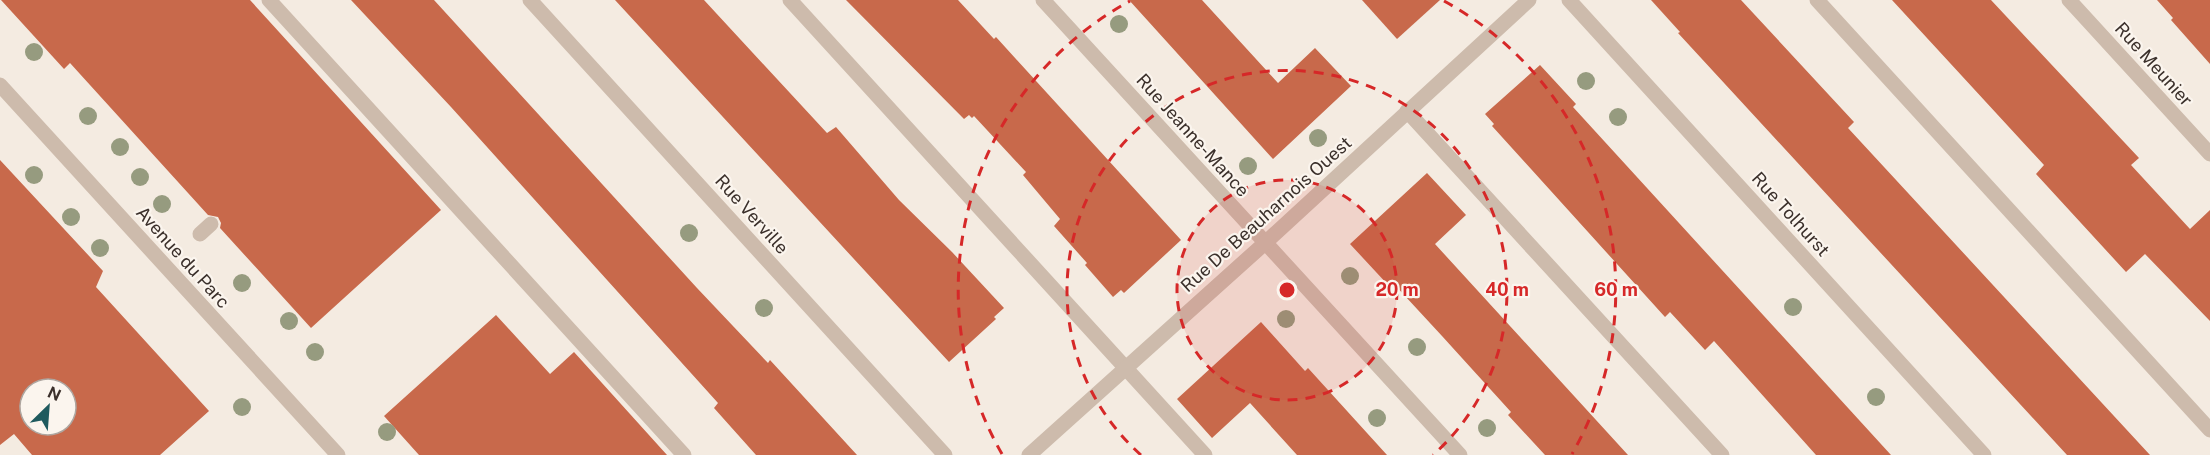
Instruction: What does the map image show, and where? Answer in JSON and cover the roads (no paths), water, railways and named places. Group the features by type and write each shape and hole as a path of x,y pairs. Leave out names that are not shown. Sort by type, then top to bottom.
{"street":[{"path":"269,0 684,455"},
{"name":"Rue Verville","path":"530,0 945,455"},
{"path":"790,0 1205,455"},
{"name":"Rue Jeanne-Mance","path":"1043,0 1460,455"},
{"name":"Rue De Beauharnois Ouest","path":"1029,455 1265,243 1529,0"},
{"name":"Rue Tolhurst","path":"1569,0 1984,455"},
{"path":"1817,0 2210,430"},
{"name":"Rue Meunier","path":"2069,0 2210,154"},
{"name":"Avenue du Parc","path":"0,85 338,455"},
{"path":"1407,111 1722,455"}]}
